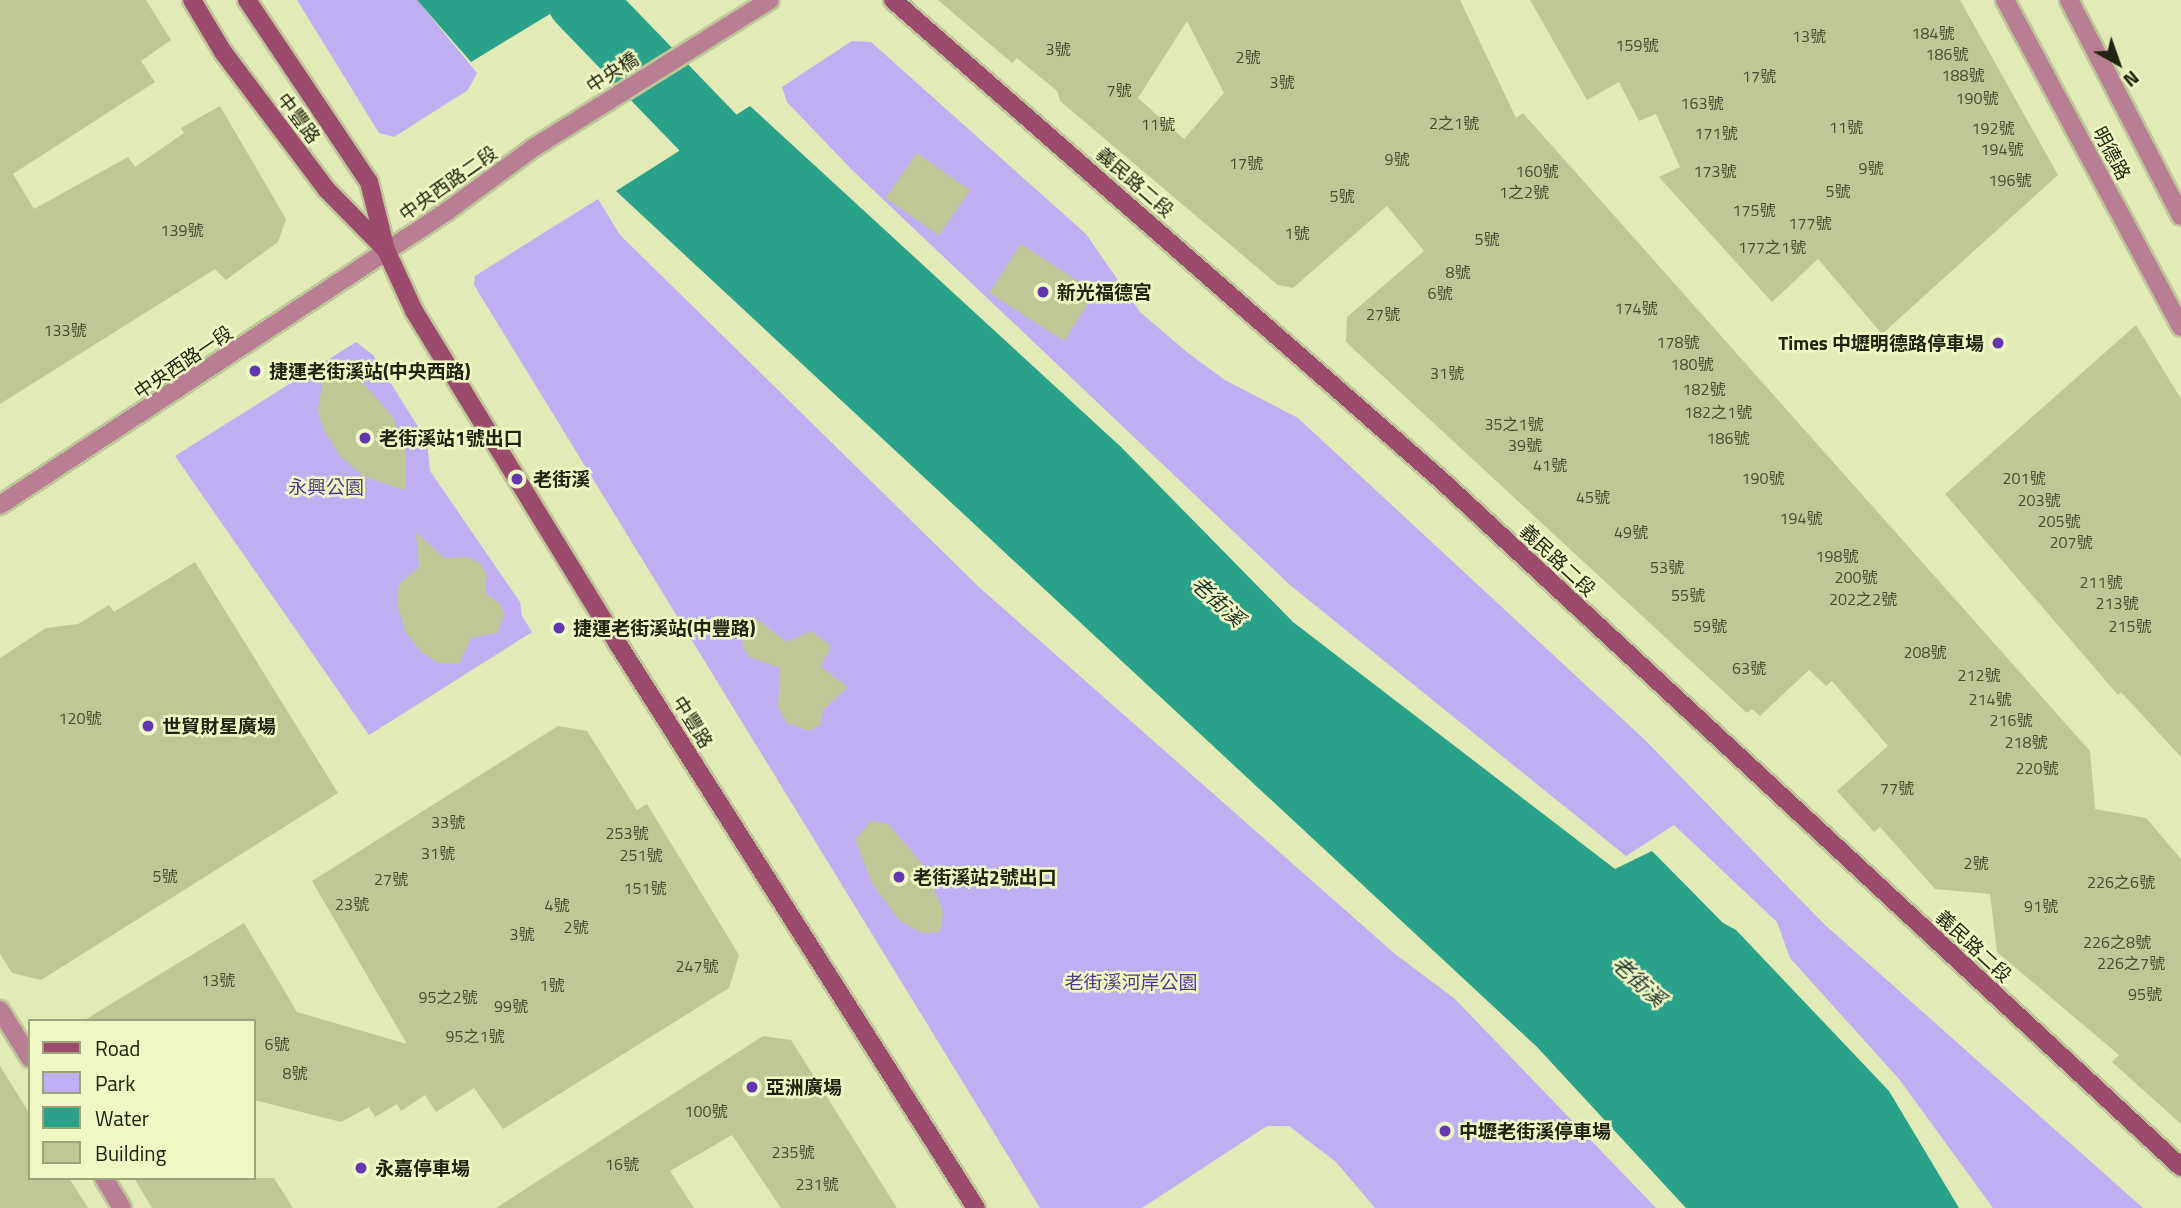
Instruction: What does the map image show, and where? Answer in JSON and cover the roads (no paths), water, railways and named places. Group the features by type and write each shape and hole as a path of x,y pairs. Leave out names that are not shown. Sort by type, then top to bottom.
{"main road":[{"name":"中豐路","path":"192,0 223,52 327,190 386,250"},
{"name":"中豐路","path":"247,0 369,182 386,250 414,311 602,617 976,1208"},
{"name":"義民路二段","path":"893,0 1440,479 2181,1167"}],"street":[{"name":"中央橋","path":"533,148 714,32 770,0"},
{"name":"明德路","path":"2006,0 2181,327"},
{"name":"明德路","path":"2069,0 2181,216"},
{"name":"中央西路二段","path":"386,250 533,148"},
{"name":"中央西路一段","path":"0,505 386,250"},
{"path":"0,1010 28,1055"},
{"path":"105,1180 122,1208"}],"water":[{"path":"417,0 573,0 471,62"},
{"path":"750,106 1121,447 1293,622 1615,869 1652,851 1723,923 1736,930 1889,1091 1959,1208 1686,1208 1537,1047 616,191"}],"waterway":[{"name":"老街溪","path":"580,0 771,198"}],"place":[{"name":"新光福德宮","path":"1043,292"},
{"name":"Times 中壢明德路停車場","path":"1998,343"},
{"name":"捷運老街溪站(中央西路)","path":"255,371"},
{"name":"老街溪站1號出口","path":"365,438"},
{"name":"老街溪","path":"517,479"},
{"name":"捷運老街溪站(中豐路)","path":"559,628"},
{"name":"世貿財星廣場","path":"148,726"},
{"name":"老街溪站2號出口","path":"899,877"},
{"name":"亞洲廣場","path":"752,1087"},
{"name":"中壢老街溪停車場","path":"1445,1131"},
{"name":"永嘉停車場","path":"361,1168"}],"park label":[{"name":"永興公園","path":"326,487"},
{"name":"老街溪河岸公園","path":"1131,982"}]}
